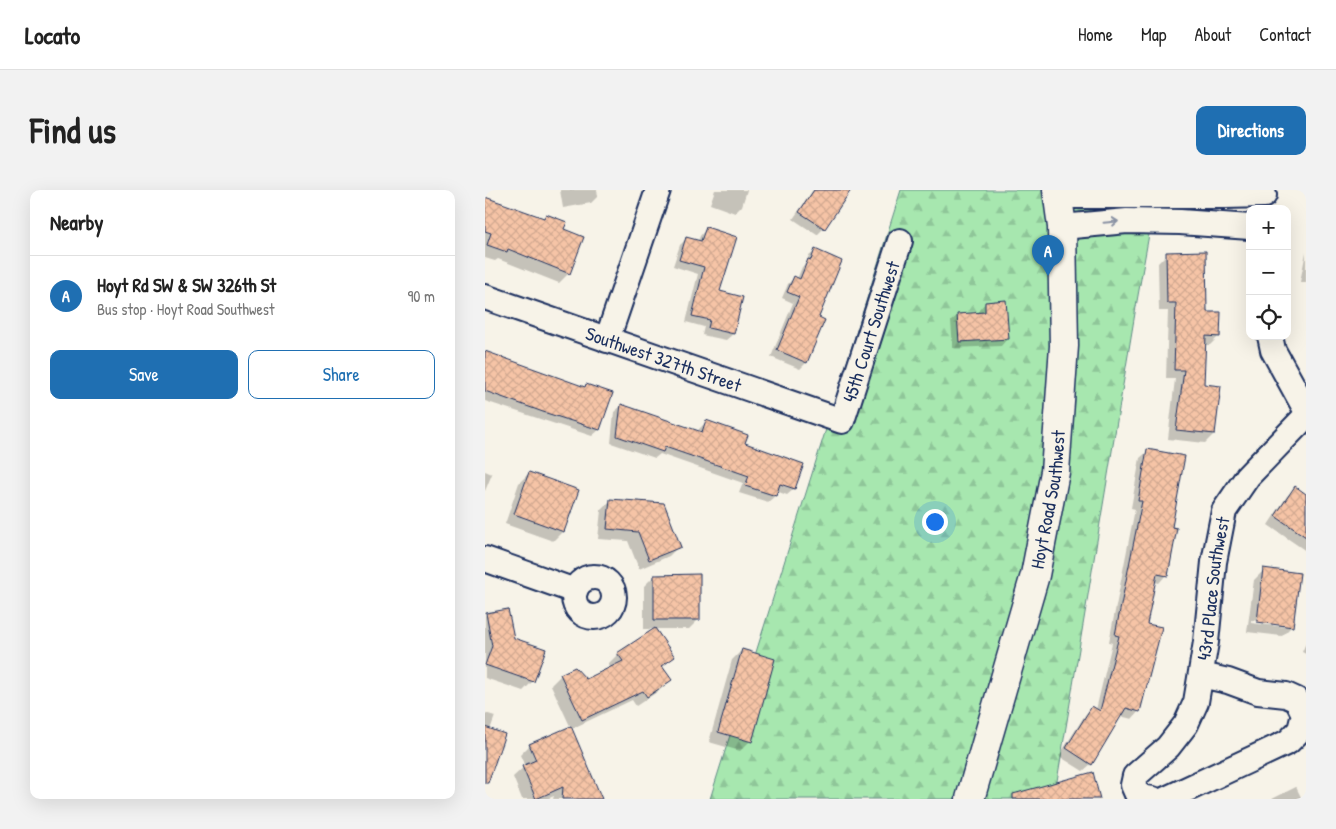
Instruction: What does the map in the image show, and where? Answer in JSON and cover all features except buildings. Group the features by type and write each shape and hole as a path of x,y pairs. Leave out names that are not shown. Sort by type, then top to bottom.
{"main road":[{"name":"Hoyt Road Southwest","path":"970,799 1035,575 1055,472 1064,346 1062,227 1057,193"}],"street":[{"path":"607,340 658,190"},
{"path":"1057,193 1264,198"},
{"path":"1062,227 1127,221 1180,222 1246,227"},
{"name":"45th Court Southwest","path":"842,421 900,241"},
{"name":"Southwest 327th Street","path":"485,297 842,421"},
{"path":"1271,340 1273,350 1306,410"},
{"name":"43rd Place Southwest","path":"1153,799 1137,794 1133,786 1135,776 1168,747 1186,724 1196,702 1206,642 1214,562 1224,511 1247,476 1306,416"},
{"path":"485,558 575,590"},
{"name":"43rd Place Southwest","path":"1166,799 1288,742 1301,730 1304,714 1297,700 1286,695 1258,692 1227,681 1201,675"}],"green space":[{"path":"901,190 1157,190 1054,799 710,799"}],"place":[{"name":"Hoyt Rd SW & SW 326th St","path":"1048,276"}]}
